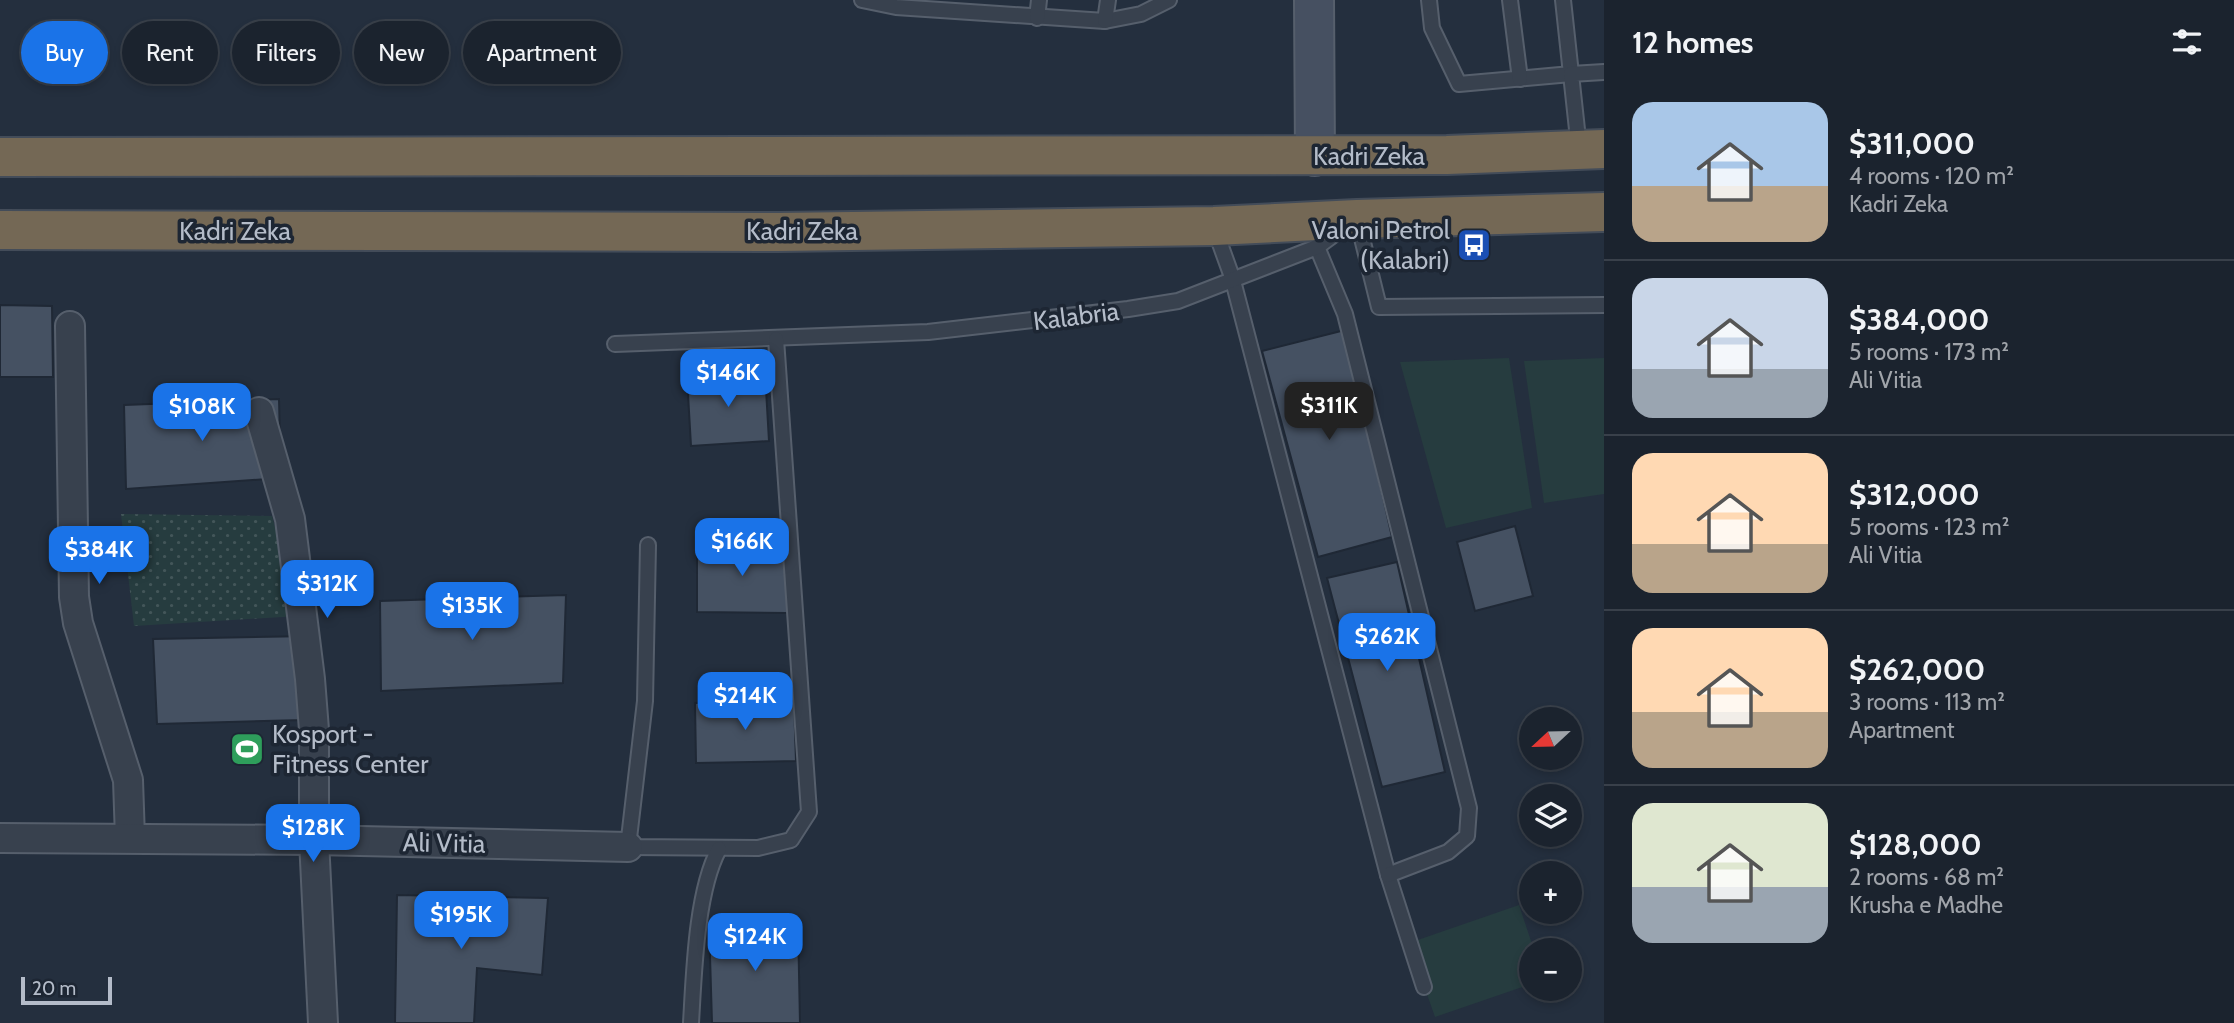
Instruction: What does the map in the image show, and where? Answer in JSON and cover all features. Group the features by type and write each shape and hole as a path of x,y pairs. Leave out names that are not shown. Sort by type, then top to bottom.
{"highway":[{"name":"Kadri Zeka","path":"0,158 1315,156 1592,150"},
{"name":"Kadri Zeka","path":"0,230 779,232 1214,226 1604,212"}],"street":[{"path":"1314,0 1315,156"},
{"path":"70,326 74,597 78,623 128,780 130,838"},
{"path":"259,412 289,519 314,730 314,840 323,1023"},
{"name":"Ali Vitia","path":"0,838 314,840 628,847"}],"lane":[{"path":"862,0 967,6 1037,18 1105,21 1141,14 1168,0"},
{"path":"1037,18 1039,0"},
{"path":"1105,21 1108,0"},
{"path":"1429,0 1432,28 1459,84 1604,72"},
{"path":"1510,0 1520,79"},
{"path":"1563,0 1572,74 1592,150"},
{"path":"1357,219 1379,307 1604,305"},
{"name":"Kalabria","path":"615,344 928,332 1178,301 1232,277 1317,247 1357,219"},
{"path":"1214,226 1232,277 1388,875 1424,988"},
{"path":"1317,247 1345,314 1469,808 1467,836 1448,852 1388,875"},
{"name":"Ali Vitia","path":"628,847 766,848 791,840 809,812 776,339"},
{"path":"628,847 645,701 648,545"},
{"path":"691,1023 695,965 709,868 719,849"}],"green space":[{"path":"1509,358 1532,508 1446,528 1400,362"},
{"path":"1604,358 1604,494 1544,503 1524,361"},
{"path":"121,514 272,516 299,616 134,626"},
{"path":"1519,905 1519,924 1525,924 1530,938 1519,938 1519,988 1435,1017 1409,943"}],"building":[{"path":"0,305 52,306 53,377 0,377"},
{"path":"1345,330 1392,537 1318,557 1262,351"},
{"path":"765,372 769,441 691,446 687,377"},
{"path":"279,399 281,478 126,489 124,405"},
{"path":"1515,526 1533,596 1475,611 1457,542"},
{"path":"697,543 787,544 787,613 697,612"},
{"path":"1397,562 1445,772 1382,787 1327,578"},
{"path":"566,595 563,683 381,691 380,601"},
{"path":"311,636 304,720 157,724 153,639"},
{"path":"794,701 796,761 696,763 695,703"},
{"path":"397,895 548,898 542,975 477,968 474,1023 395,1023"},
{"path":"709,922 798,923 800,1023 712,1023"}],"place":[{"name":"Valoni Petrol (Kalabri)","path":"1474,245"},
{"name":"Kosport - Fitness Center","path":"247,749"}]}
